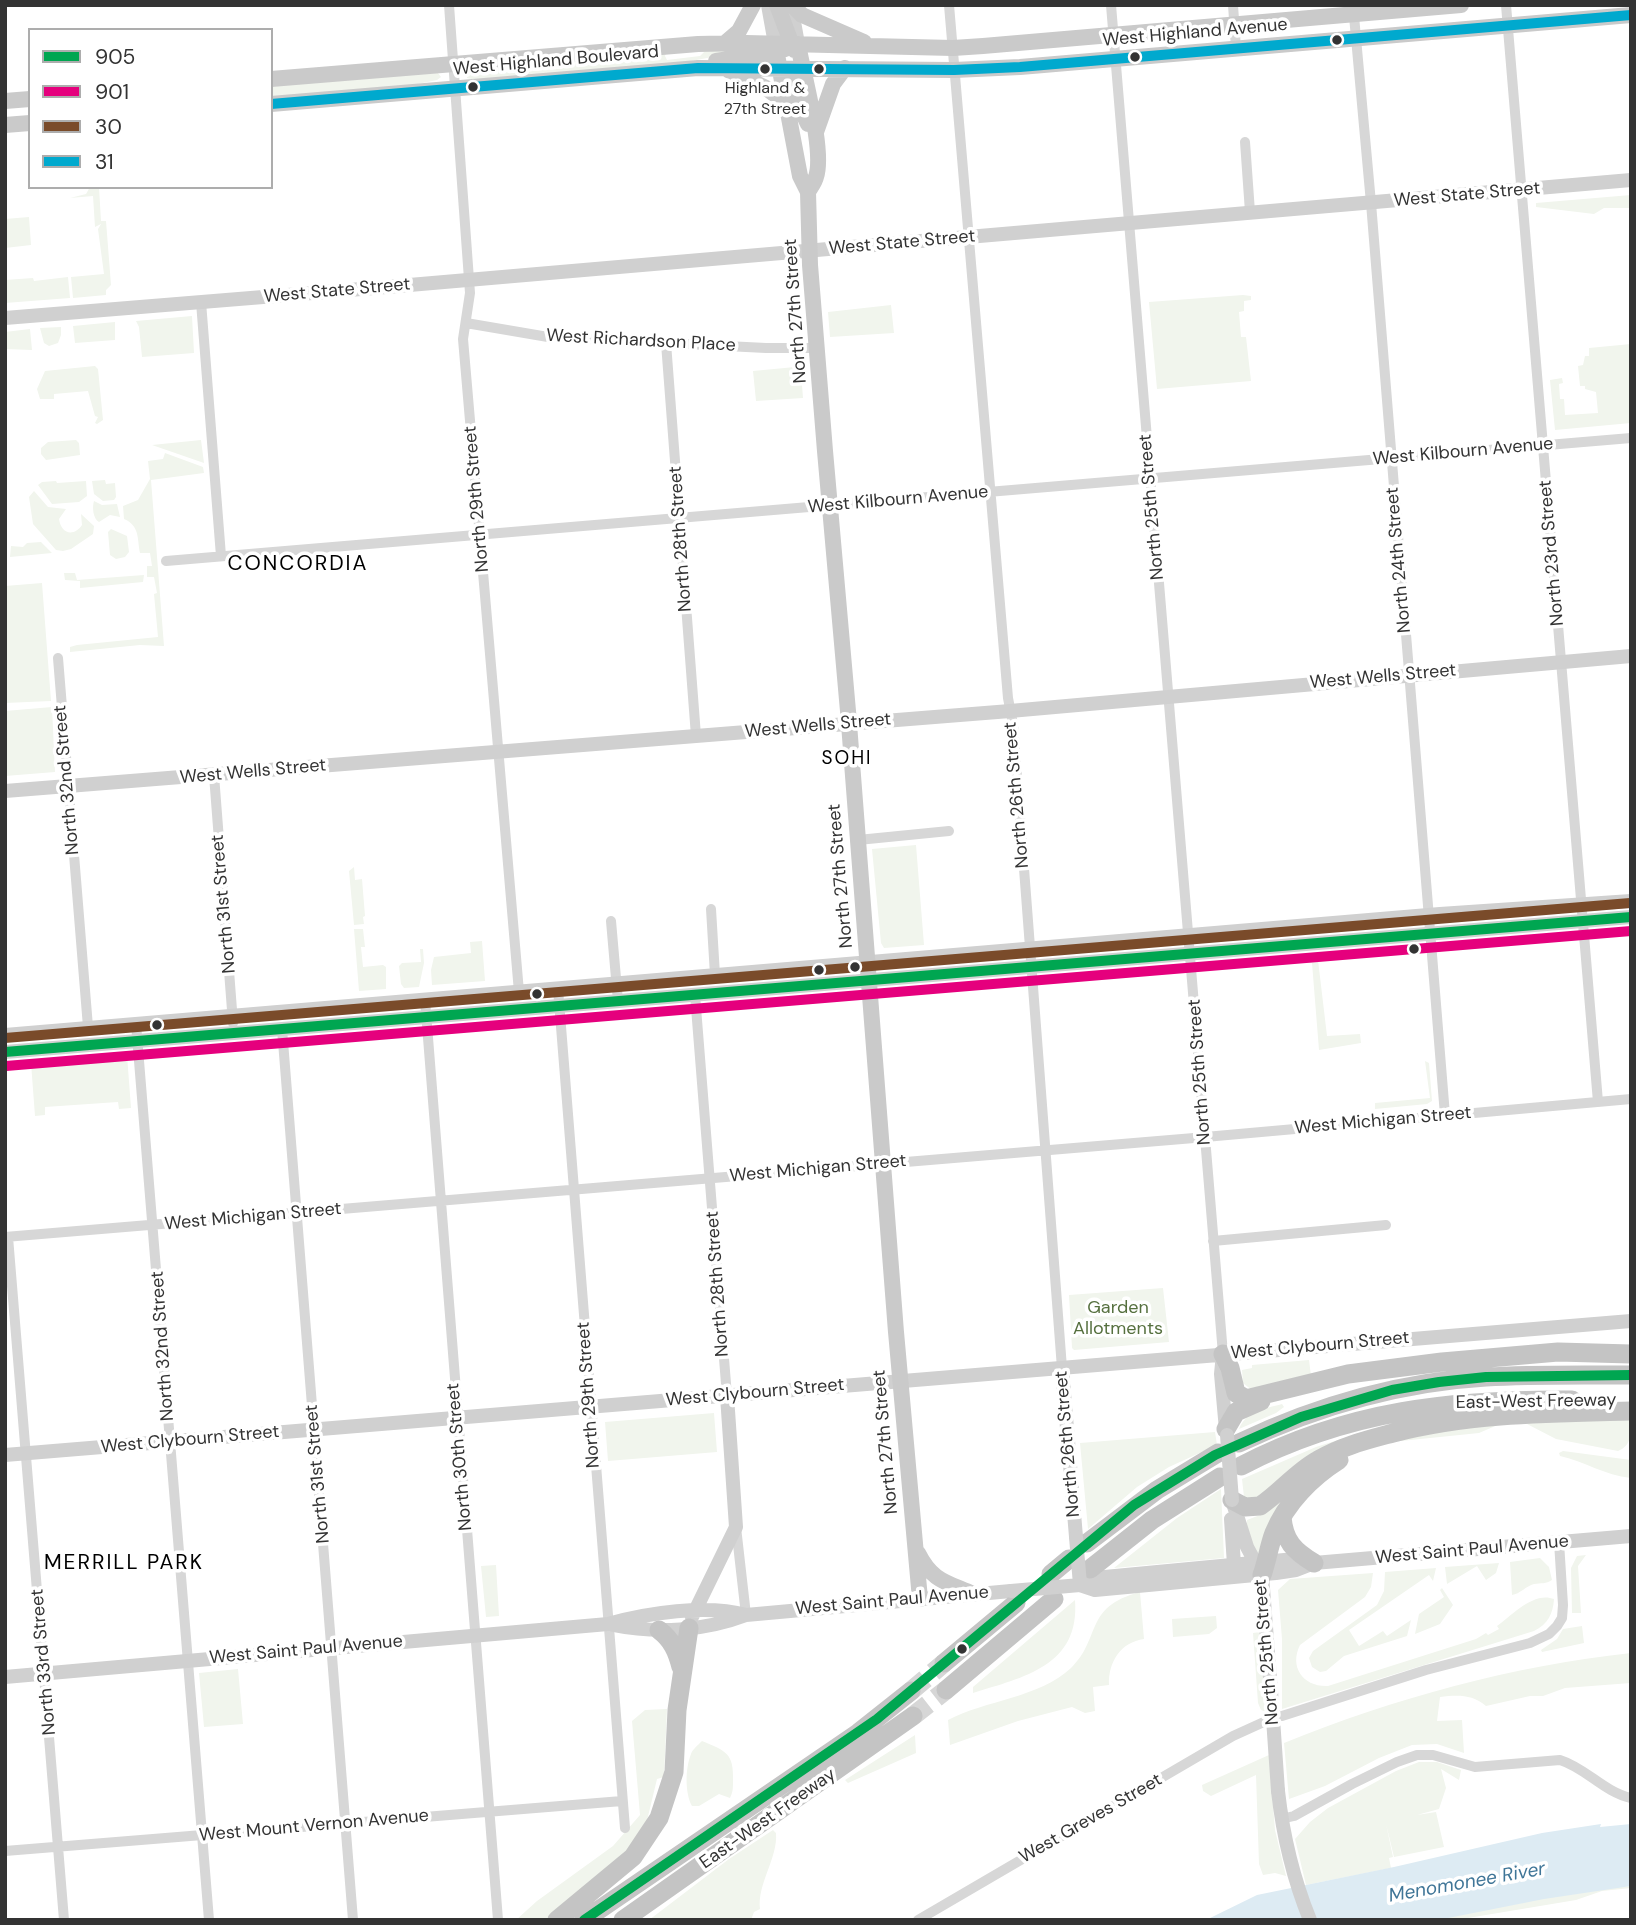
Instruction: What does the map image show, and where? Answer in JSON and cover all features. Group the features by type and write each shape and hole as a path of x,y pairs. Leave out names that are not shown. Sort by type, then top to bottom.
{"highway":[{"path":"1223,1354 1230,1368 1236,1393 1240,1397 1253,1398 1348,1374 1442,1362 1558,1352 1631,1354"},
{"name":"East-West Freeway","path":"1081,1540 1227,1440 1341,1403 1420,1385 1486,1377 1631,1375"},
{"path":"1227,1440 1236,1412 1288,1390"},
{"name":"East-West Freeway","path":"1241,1466 1328,1430 1411,1409 1501,1399 1631,1401"},
{"path":"1232,1500 1250,1508 1261,1506 1296,1474 1317,1460 1348,1446 1426,1425 1477,1417 1631,1411"},
{"path":"1261,1567 1282,1517 1300,1494 1332,1464 1393,1433"},
{"path":"1089,1583 1152,1520 1220,1477"},
{"path":"1282,1517 1289,1544 1314,1563"},
{"path":"1051,1574 1069,1559"},
{"path":"944,1663 1013,1597"},
{"path":"946,1690 1054,1599"},
{"path":"557,1920 634,1857 659,1818 674,1772 681,1670 692,1620"},
{"path":"659,1630 675,1647 681,1670"},
{"name":"East-West Freeway","path":"584,1920 858,1733 911,1691"},
{"name":"East-West Freeway","path":"623,1920 913,1716"}],"main road":[{"path":"725,43 738,32 753,5"},
{"path":"698,68 728,58 789,56 777,5"},
{"path":"791,5 802,15 873,46"},
{"name":"West Highland Avenue","path":"789,56 873,46 953,48 1114,36 1353,10 1461,5"},
{"name":"West Highland Avenue","path":"845,68 954,70 1116,59 1631,15"},
{"name":"West Highland Boulevard","path":"273,79 725,43 845,68"},
{"name":"West Highland Boulevard","path":"273,104 722,68 789,56"},
{"name":"North 27th Street","path":"789,56 787,104 800,176 808,192 829,506 920,1599"},
{"name":"North 27th Street","path":"789,56 816,135 817,176 808,192"},
{"path":"722,68 766,88 787,104"},
{"path":"816,135 833,83 845,68"},
{"path":"5,101 28,99"},
{"path":"5,125 28,123"},
{"path":"916,1548 927,1570 933,1575 949,1586 972,1594"}],"street":[{"name":"North 29th Street","path":"449,5 470,293 463,339 519,992"},
{"name":"North 27th Street","path":"768,5 789,56"},
{"name":"North 27th Street","path":"789,56 791,5"},
{"name":"North 26th Street","path":"949,5 1010,711 1062,1368 1081,1540 1089,1583"},
{"name":"North 25th Street","path":"1111,5 1190,936 1232,1500 1239,1529 1261,1567 1281,1819 1291,1866 1310,1920"},
{"path":"1233,5 1236,48"},
{"name":"North 23rd Street","path":"1506,5 1598,1102"},
{"name":"North 24th Street","path":"1353,10 1445,1115"},
{"path":"1245,142 1250,212"},
{"name":"West State Street","path":"5,318 1631,180"},
{"path":"201,302 221,556"},
{"name":"West Richardson Place","path":"466,323 548,337 817,348"},
{"name":"North 28th Street","path":"666,342 696,736"},
{"name":"West Kilbourn Avenue","path":"166,561 1631,438"},
{"name":"West Wells Street","path":"5,791 1010,711 1631,656"},
{"name":"North 32nd Street","path":"58,658 88,1027"},
{"name":"North 31st Street","path":"214,775 234,1033"},
{"path":"858,840 949,831"},
{"path":"5,1034 1430,915 1631,901"},
{"path":"711,908 715,975"},
{"path":"5,1052 1631,917"},
{"path":"611,921 618,1001"},
{"path":"695,995 704,986 722,983 733,974"},
{"name":"North 29th Street","path":"558,989 625,1828"},
{"name":"North 28th Street","path":"695,995 736,1527 746,1615"},
{"name":"North 30th Street","path":"425,1000 498,1917"},
{"name":"North 32nd Street","path":"136,1024 209,1920"},
{"name":"North 31st Street","path":"282,1029 353,1920"},
{"name":"West Michigan Street","path":"7,1237 1631,1099"},
{"path":"1213,1241 1386,1225"},
{"name":"North 33rd Street","path":"7,1237 64,1920"},
{"name":"West Clybourn Street","path":"5,1455 1631,1321"},
{"path":"1232,1500 1234,1565"},
{"path":"692,1620 736,1527"},
{"name":"West Saint Paul Avenue","path":"5,1677 608,1624 637,1616 725,1622 746,1615 972,1594 1013,1597 1089,1583 1234,1565 1296,1570 1314,1563 1631,1536"},
{"path":"1282,1716 1426,1671 1530,1643 1549,1634 1562,1618 1559,1542"},
{"name":"West Saint Paul Avenue","path":"1089,1583 1095,1590 1261,1567"},
{"name":"West Saint Paul Avenue","path":"608,1624 659,1630 692,1620"},
{"name":"West Greves Street","path":"918,1920 1233,1736 1266,1720"},
{"path":"1281,1819 1294,1816 1386,1767 1417,1755 1433,1755 1475,1767 1560,1760 1616,1793 1631,1798"},
{"name":"West Mount Vernon Avenue","path":"5,1851 622,1801"}],"green space":[{"path":"707,49 756,49 680,63 476,80 467,78 467,75 499,66 666,52 667,60 700,56"},
{"path":"438,73 441,77 408,86 273,97 273,84"},
{"path":"89,189 99,189 101,221 106,221 111,285 106,290 106,295 73,298 71,277 104,274 98,229 101,224 95,227 93,196 70,198 86,194"},
{"path":"1631,195 1631,208 1604,208 1594,214 1536,207 1536,203"},
{"path":"29,217 31,245 5,248 5,219"},
{"path":"68,277 70,298 5,303 5,280 33,278 34,281"},
{"path":"1251,296 1251,300 1244,301 1244,311 1239,312 1241,337 1246,337 1251,381 1157,389 1149,302"},
{"path":"891,305 894,333 830,337 828,312"},
{"path":"192,316 194,353 142,357 136,321"},
{"path":"115,322 115,340 75,343 73,326"},
{"path":"61,327 58,343 49,346 44,343 40,328"},
{"path":"30,329 32,350 5,349 5,332"},
{"path":"1631,344 1631,423 1555,430 1550,380 1562,378 1563,383 1559,384 1560,399 1564,399 1565,415 1598,413 1596,392 1580,386 1578,366 1583,365 1585,356 1589,356 1589,348"},
{"path":"95,366 98,369 103,420 97,424 95,423 98,417 95,416 88,391 54,394 54,399 40,399 37,389 45,371"},
{"path":"795,367 801,372 803,398 756,401 753,371"},
{"path":"76,440 79,443 80,455 46,460 41,454 41,448 48,442"},
{"path":"201,440 204,463 152,445"},
{"path":"165,453 203,467 204,473 151,480 164,646 140,645 70,652 70,647 77,645 158,637 154,594 157,593 154,577 147,577 147,566 152,566 150,553 140,553 137,533 133,525 124,519 123,506 138,500 150,479 148,461 163,459"},
{"path":"105,480 106,484 115,483 114,500 103,501 94,494 92,481"},
{"path":"56,481 86,481 87,496 79,502 52,504 38,485"},
{"path":"34,491 48,507 66,509 59,519 65,531 79,529 82,525 81,514 94,526 93,534 71,549 56,550 33,524 29,497"},
{"path":"94,501 102,505 117,504 120,517 110,515 99,522 95,518"},
{"path":"111,529 127,536 129,552 125,557 116,559 110,555 108,532"},
{"path":"41,542 52,553 10,557 11,546 23,547 27,543"},
{"path":"64,573 75,573 77,580 144,575 143,582 80,588 80,581 65,580"},
{"path":"42,583 51,701 5,703 5,586"},
{"path":"52,707 55,772 5,776 5,711"},
{"path":"916,845 924,945 884,948 881,943 872,849"},
{"path":"354,867 355,880 362,879 365,916 364,924 354,925 349,871"},
{"path":"354,929 363,929 363,967 386,967 386,989 359,991"},
{"path":"482,941 485,981 432,985 434,957 471,953 470,942"},
{"path":"420,949 423,949 424,963 419,987 404,988 399,966 402,963 421,962"},
{"path":"1345,954 1345,957 1318,960 1327,1036 1360,1034 1361,1043 1319,1050 1312,963 1304,963 1303,957"},
{"path":"127,1055 131,1108 119,1109 118,1102 45,1107 45,1115 35,1116 31,1063"},
{"path":"1425,1061 1429,1063 1432,1101 1427,1104 1375,1109 1375,1103 1430,1098"},
{"name":"Garden Allotments","path":"1163,1288 1169,1342 1074,1350 1072,1348 1069,1295"},
{"path":"1309,1360 1311,1376 1253,1391 1243,1383 1242,1370 1252,1368 1252,1365"},
{"path":"1282,1404 1284,1407 1276,1413 1239,1429 1251,1414"},
{"path":"714,1413 717,1452 608,1461 605,1422"},
{"path":"1631,1417 1629,1441 1618,1451 1556,1439 1527,1424 1500,1424 1479,1433 1391,1442 1433,1427"},
{"path":"1215,1432 1217,1445 1169,1467 1137,1487 1088,1529 1080,1443"},
{"path":"1354,1435 1259,1500 1244,1497 1242,1479 1316,1447"},
{"path":"1563,1451 1631,1460 1631,1478 1560,1456 1559,1453"},
{"path":"1221,1489 1224,1558 1114,1568 1177,1518"},
{"path":"1284,1493 1262,1554 1257,1555 1246,1529 1247,1520 1260,1515"},
{"path":"1586,1555 1578,1566 1581,1613 1572,1613 1571,1568 1577,1556"},
{"path":"1540,1558 1549,1567 1552,1580 1531,1585 1512,1595 1510,1562"},
{"path":"1499,1563 1496,1573 1486,1580 1477,1566 1447,1584 1445,1567"},
{"path":"496,1565 499,1616 486,1617 481,1566"},
{"path":"1436,1568 1433,1581 1429,1575 1349,1630 1359,1646 1383,1631 1387,1636 1411,1620 1407,1636 1344,1656 1326,1671 1320,1672 1312,1667 1309,1658 1313,1651 1377,1605 1384,1591 1385,1572"},
{"path":"1373,1573 1371,1587 1365,1597 1300,1645 1297,1668 1305,1679 1328,1686 1476,1639 1499,1629 1497,1626 1531,1601 1546,1597 1554,1599 1546,1622 1534,1631 1282,1709 1282,1639 1278,1590 1290,1579"},
{"path":"1442,1588 1453,1605 1440,1624 1415,1634 1419,1614 1444,1597 1440,1590"},
{"path":"1140,1592 1144,1639 1129,1644 1118,1654 1111,1669 1109,1685 1093,1687 1095,1711 1085,1713 1072,1707 1018,1721 950,1745 948,1720 1044,1686 1058,1678 1081,1657 1101,1615 1122,1598"},
{"path":"1075,1600 1074,1622 1068,1640 1058,1654 1029,1674 973,1693 973,1687"},
{"path":"1216,1616 1217,1628 1209,1634 1173,1637 1172,1619"},
{"path":"1582,1626 1584,1643 1542,1652 1541,1650 1557,1639 1563,1629"},
{"path":"1260,1632 1266,1712 1261,1710 1258,1703 1253,1633"},
{"path":"1631,1653 1631,1683 1565,1688 1543,1696 1530,1696 1486,1706 1470,1697 1440,1697 1437,1721 1462,1720 1464,1753 1437,1744 1412,1745 1379,1758 1325,1786 1289,1799 1284,1743 1368,1712 1454,1686 1542,1666"},
{"path":"238,1669 243,1724 204,1727 199,1673"},
{"path":"667,1709 664,1777 657,1779 645,1829 628,1855 548,1920 516,1920 537,1901 613,1846 640,1815 632,1721 645,1710"},
{"path":"915,1735 916,1753 848,1783 845,1780"},
{"path":"702,1741 727,1754 732,1764 733,1790 730,1798 719,1794 699,1806 692,1806 687,1788 688,1767 692,1752"},
{"path":"1269,1755 1275,1830 1286,1876 1275,1873 1263,1875 1259,1864 1256,1775 1211,1796 1203,1791 1202,1785"},
{"path":"1419,1762 1437,1762 1461,1770 1459,1780 1441,1769 1446,1788 1439,1809 1417,1815 1436,1812 1444,1847 1394,1857 1386,1824 1393,1857 1389,1858 1391,1868 1306,1885 1295,1839 1310,1822 1328,1808 1396,1771"},
{"path":"773,1830 776,1833 774,1852 762,1890 760,1909 754,1912 751,1920 649,1920 729,1859"},
{"path":"1631,1886 1602,1891 1576,1900 1456,1920 1407,1920 1545,1894"}],"water":[{"name":"Menomonee River","path":"1601,1824 1600,1827 1631,1824 1631,1886 1544,1899 1438,1920 1206,1920 1257,1895 1542,1833"}],"tunnel":[{"path":"911,1691 944,1663"},
{"path":"913,1716 946,1690"}],"transit line":[{"name":"31","path":"273,104 698,68 954,70 1020,67 1631,15"},
{"name":"30","path":"5,1038 1630,903"},
{"name":"905","path":"5,1052 1631,917"},
{"name":"901","path":"6,1066 1631,931"},
{"name":"905","path":"584,1920 877,1719 1134,1505 1215,1455 1301,1417 1392,1390 1486,1377 1631,1375"}],"place":[{"name":"Highland & 27th Street","path":"765,69"}],"district":[{"name":"CONCORDIA","path":"298,564"},
{"name":"SOHI","path":"847,759"},
{"name":"MERRILL PARK","path":"124,1563"}]}
